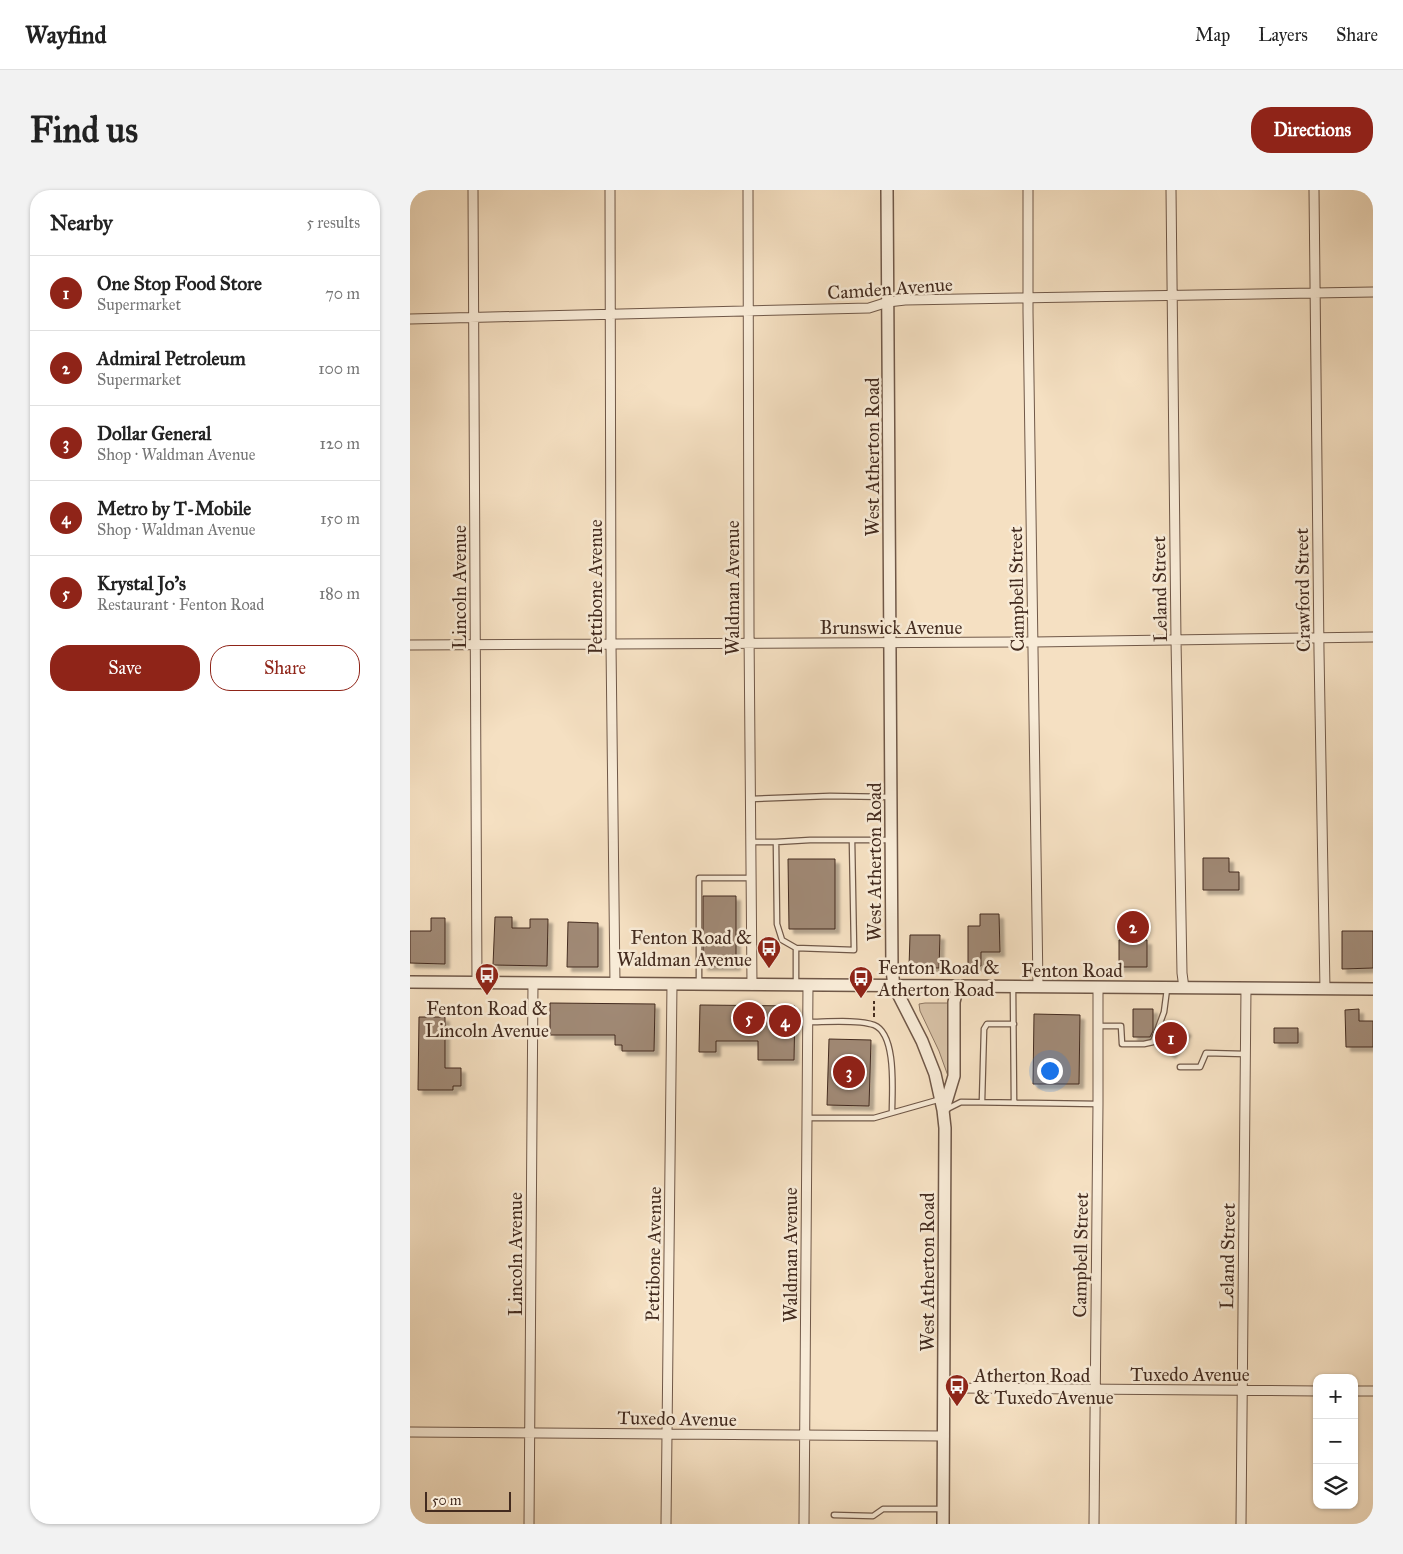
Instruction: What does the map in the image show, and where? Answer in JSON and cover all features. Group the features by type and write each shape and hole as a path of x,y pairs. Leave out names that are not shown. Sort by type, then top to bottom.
{"street":[{"name":"Lincoln Avenue","path":"473,190 477,983"},
{"name":"Pettibone Avenue","path":"610,190 611,645 615,984"},
{"name":"Waldman Avenue","path":"748,190 752,985"},
{"name":"West Atherton Road","path":"887,190 892,970 894,986 929,1059 943,1110 946,1149 943,1524"},
{"name":"Campbell Street","path":"1028,190 1038,987"},
{"name":"Leland Street","path":"1171,190 1176,640 1182,973 1184,988"},
{"name":"Crawford Street","path":"1314,190 1323,975 1325,989"},
{"name":"Camden Avenue","path":"410,319 869,308 888,302 905,300 1373,292"},
{"name":"Brunswick Avenue","path":"410,646 1034,642 1373,637"},
{"name":"Fenton Road","path":"410,982 1373,989"},
{"name":"Lincoln Avenue","path":"529,1524 533,983"},
{"name":"Pettibone Avenue","path":"666,1524 672,984"},
{"name":"Waldman Avenue","path":"804,1524 808,985"},
{"path":"943,1110 954,1076 954,1002 961,986"},
{"name":"Campbell Street","path":"1094,1524 1098,987"},
{"name":"Leland Street","path":"1241,1524 1246,988"},
{"name":"Tuxedo Avenue","path":"944,1387 1313,1391"},
{"path":"1358,1391 1373,1391"},
{"name":"Tuxedo Avenue","path":"410,1432 944,1436"}],"lane":[{"path":"751,799 830,796 891,797"},
{"path":"776,842 778,924 782,940 796,948 854,950 852,840"},
{"path":"751,842 892,840"},
{"path":"699,984 699,878 752,878"},
{"path":"796,948 796,985"},
{"path":"1013,987 1014,1102"},
{"path":"1098,1026 1121,1026 1122,1044 1153,1042 1164,1012 1167,988"},
{"path":"808,1022 874,1025 886,1037 890,1053 892,1112"},
{"path":"982,1101 984,1029 987,1024 1014,1024"},
{"path":"1180,1067 1200,1067 1206,1053 1245,1054"},
{"path":"807,1118 874,1118 941,1099"},
{"path":"943,1110 961,1102 982,1101 1098,1104"},
{"path":"834,1515 873,1516 883,1509 943,1509"}],"path":[{"path":"874,1001 874,1025"}],"shaded area":[{"path":"951,1003 948,1076 939,1051 920,1011 919,1004"}],"building":[{"path":"1203,858 1229,858 1229,872 1239,872 1239,890 1203,890"},
{"path":"788,859 835,859 835,929 789,929"},
{"path":"703,896 736,896 736,966 703,966"},
{"path":"980,914 999,914 1000,952 981,952 981,966 968,966 968,926 980,926"},
{"path":"495,917 512,917 512,928 530,928 530,919 548,919 547,966 493,965"},
{"path":"431,918 445,918 445,964 410,963 410,931 431,931"},
{"path":"1126,921 1141,921 1141,940 1147,940 1147,967 1119,967 1119,940 1126,940"},
{"path":"568,922 598,923 598,967 567,967"},
{"path":"1342,931 1373,931 1373,968 1342,969"},
{"path":"910,935 940,935 939,968 909,967"},
{"path":"550,1003 655,1004 654,1051 622,1051 622,1045 615,1045 615,1035 550,1035"},
{"path":"700,1005 795,1006 794,1060 758,1060 758,1041 716,1041 716,1052 699,1052"},
{"path":"1133,1009 1153,1009 1153,1031 1150,1037 1133,1037"},
{"path":"1359,1009 1359,1021 1373,1021 1373,1047 1346,1047 1345,1010"},
{"path":"1034,1014 1080,1015 1079,1084 1033,1084"},
{"path":"419,1017 445,1017 445,1068 461,1068 461,1086 453,1086 453,1090 418,1090"},
{"path":"1173,1023 1187,1031 1171,1054 1158,1044"},
{"path":"1274,1028 1298,1028 1298,1043 1274,1043"},
{"path":"829,1039 871,1040 869,1106 827,1105"}],"place":[{"name":"Admiral Petroleum","path":"1133,927"},
{"name":"Fenton Road & Waldman Avenue","path":"769,969"},
{"name":"Fenton Road & Lincoln Avenue","path":"487,996"},
{"name":"Fenton Road & Atherton Road","path":"861,999"},
{"name":"Krystal Jo's","path":"749,1018"},
{"name":"Metro by T-Mobile","path":"785,1021"},
{"name":"One Stop Food Store","path":"1171,1038"},
{"name":"Dollar General","path":"849,1072"},
{"name":"Atherton Road & Tuxedo Avenue","path":"957,1407"}]}
